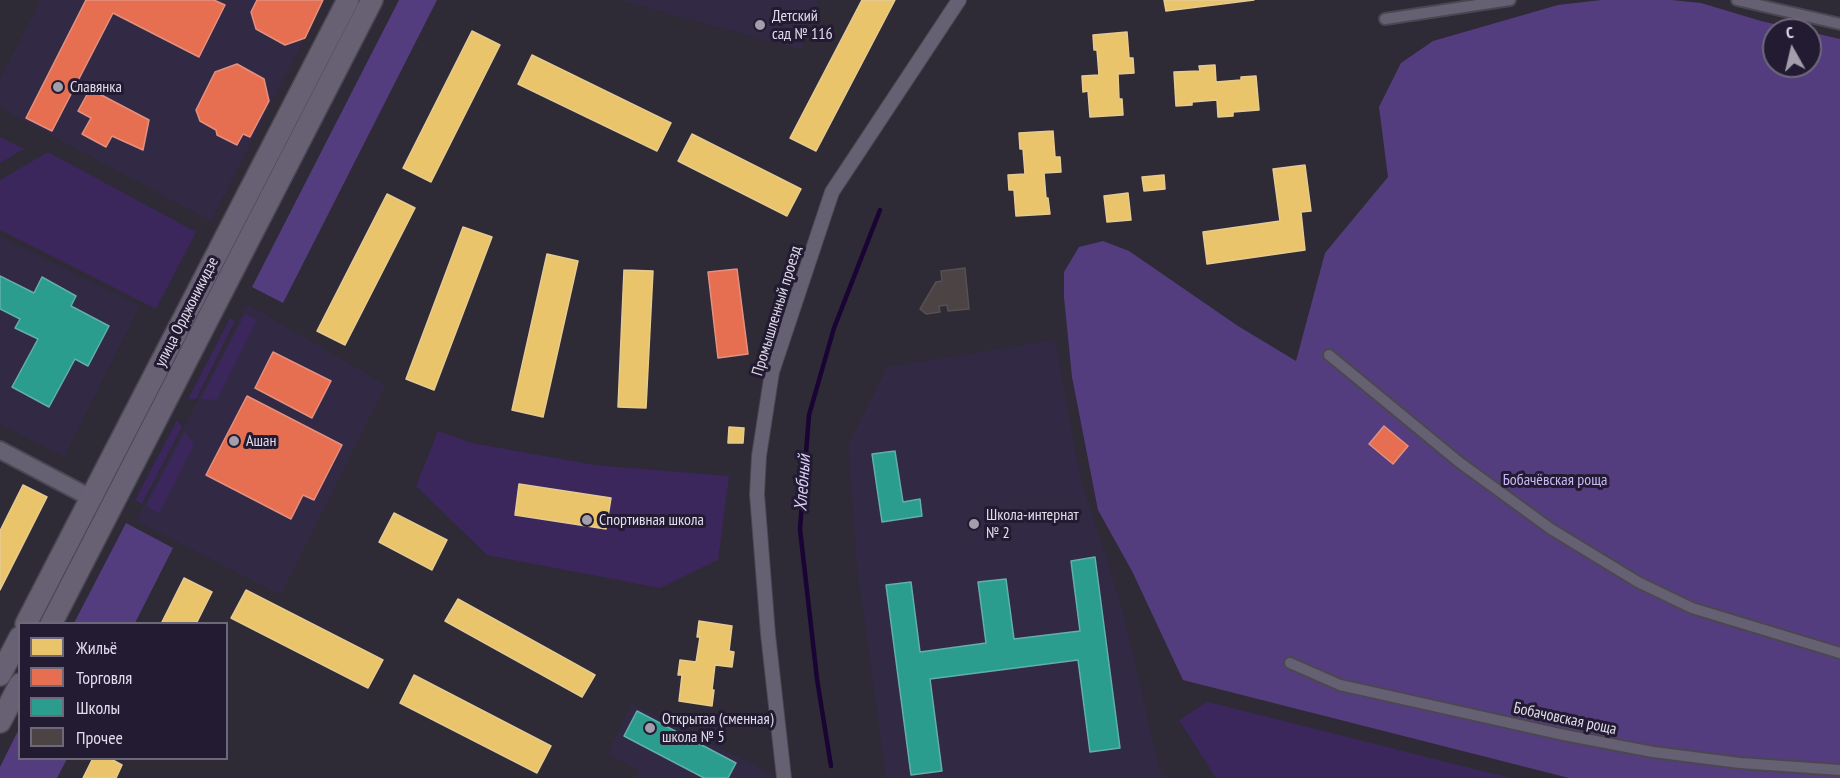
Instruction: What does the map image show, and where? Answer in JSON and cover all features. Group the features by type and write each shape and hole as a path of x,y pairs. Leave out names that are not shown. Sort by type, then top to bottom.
{"main road":[{"name":"улица Орджоникидзе","path":"27,622 348,0"},
{"name":"улица Орджоникидзе","path":"52,622 372,0"},
{"path":"226,237 234,249 234,267"},
{"path":"0,675 18,641"},
{"path":"0,722 18,688"}],"street":[{"name":"Промышленный проезд","path":"784,778 768,634 757,494 759,456 772,372 832,192 959,0"},
{"path":"1385,19 1510,0"},
{"path":"1737,0 1840,24"},
{"path":"1329,355 1468,469 1551,529 1638,582 1692,608 1840,654"},
{"path":"0,450 91,498"},
{"name":"Бобачовская роща","path":"1290,663 1340,685 1564,735 1653,752 1740,764 1840,770"}],"shaded area":[{"path":"41,0 324,0 211,221 0,108 0,79"},
{"name":"Детский сад № 116","path":"619,0 818,0 802,50"},
{"path":"0,137 24,149 0,163"},
{"path":"48,152 196,232 156,309 0,230 0,180"},
{"path":"0,236 140,306 64,457 0,424"},
{"path":"247,304 386,385 281,595 136,521"},
{"path":"245,314 257,320 217,400 201,399"},
{"path":"230,318 235,321 196,399 188,399"},
{"name":"Школа-интернат № 2","path":"1055,340 1081,481 1122,607 1160,771 1165,778 886,778 857,566 848,445 887,367"},
{"path":"177,420 182,427 142,504 135,500"},
{"name":"Спортивная школа","path":"438,431 472,443 595,465 729,476 718,560 660,588 487,555 416,486"},
{"path":"185,432 194,445 159,513 146,506"},
{"path":"1207,702 1510,778 1216,778 1179,720"},
{"name":"Открытая (сменная) школа № 5","path":"631,703 774,775 774,778 636,778 639,770 608,754"}],"green space":[{"path":"399,0 437,0 283,303 252,287"},
{"name":"Бобачёвская роща","path":"1601,0 1671,0 1701,3 1762,21 1762,78 1822,78 1822,35 1840,39 1840,778 1569,778 1183,680 1132,571 1098,510 1072,377 1064,297 1064,272 1079,247 1103,241 1129,251 1238,326 1296,361 1325,253 1388,177 1379,107 1401,63 1433,41 1558,5"},
{"path":"126,523 173,548 136,622 75,622"},
{"path":"18,731 18,760 66,760 57,778 0,778 0,767"}],"building: Жильё":[{"path":"862,0 895,0 816,151 790,138"},
{"path":"1164,0 1254,0 1166,11"},
{"path":"472,31 500,45 431,182 403,168"},
{"path":"1127,32 1129,58 1133,58 1134,73 1118,74 1119,99 1122,99 1123,115 1090,117 1088,91 1083,92 1082,76 1099,75 1093,35"},
{"path":"532,55 671,123 657,151 518,84"},
{"path":"1215,65 1216,82 1256,76 1259,110 1233,112 1233,116 1218,117 1217,100 1176,106 1174,72 1200,71 1199,66"},
{"path":"1053,131 1055,157 1060,157 1061,172 1044,173 1050,214 1016,216 1014,190 1009,190 1008,175 1025,174 1019,133"},
{"path":"692,134 801,189 787,216 678,161"},
{"path":"1305,165 1311,211 1301,212 1305,250 1207,264 1203,232 1280,221 1273,169"},
{"path":"1164,175 1165,189 1144,191 1142,177"},
{"path":"1128,193 1131,220 1107,222 1104,196"},
{"path":"387,194 415,208 345,345 317,331"},
{"path":"463,227 492,237 434,390 406,379"},
{"path":"547,254 578,261 543,417 512,410"},
{"path":"624,270 653,271 646,408 618,407"},
{"path":"729,427 744,428 743,443 728,443"},
{"path":"519,484 611,498 606,529 515,515"},
{"path":"23,485 47,497 0,590 0,531"},
{"path":"394,513 447,540 432,570 379,542"},
{"path":"184,578 212,592 197,622 162,622"},
{"path":"246,590 383,660 368,688 231,618"},
{"path":"458,599 595,675 582,697 445,621"},
{"path":"699,621 732,626 729,651 734,652 732,667 715,665 712,706 679,701 682,675 678,675 680,660 696,662 700,637 697,637"},
{"path":"414,675 551,746 537,773 400,703"},
{"path":"92,760 113,760 122,765 116,778 83,778"}],"building: Торговля":[{"name":"Славянка","path":"86,0 214,0 225,5 199,57 113,13 52,131 26,118"},
{"path":"257,0 323,0 305,38 285,45 256,29 251,12"},
{"path":"237,64 264,79 269,101 250,137 243,134 237,145 217,135 216,130 200,121 196,110 215,72"},
{"path":"90,89 149,120 143,150 112,136 106,147 82,134 91,118 78,111"},
{"path":"737,269 748,354 718,358 708,272"},
{"path":"273,352 331,381 312,418 255,388"},
{"path":"247,396 342,445 314,500 303,495 291,519 206,475"},
{"path":"1384,426 1408,446 1393,464 1369,444"}],"building: Школы":[{"path":"0,276 34,293 42,277 76,296 71,306 109,326 88,366 75,359 49,407 12,387 38,339 15,328 20,319 0,309"},
{"path":"895,451 903,502 920,499 922,516 882,522 872,454"},
{"path":"1095,557 1120,748 1090,752 1078,660 930,679 942,771 911,775 886,585 911,582 920,652 986,643 978,582 1006,579 1014,639 1080,631 1071,561"},
{"path":"637,711 736,763 728,778 704,778 624,736"}],"building: Прочее":[{"path":"965,268 969,309 948,311 947,305 939,306 940,312 926,314 920,309 936,282 942,281 941,271"}],"waterway":[{"name":"Хлебный","path":"831,766 817,679 800,529 809,415 834,328 880,210"}],"place":[{"name":"Детский сад № 116","path":"760,25"},
{"name":"Славянка","path":"58,87"},
{"name":"Ашан","path":"234,441"},
{"name":"Спортивная школа","path":"587,520"},
{"name":"Школа-интернат № 2","path":"974,524"},
{"name":"Открытая (сменная) школа № 5","path":"650,728"}]}
